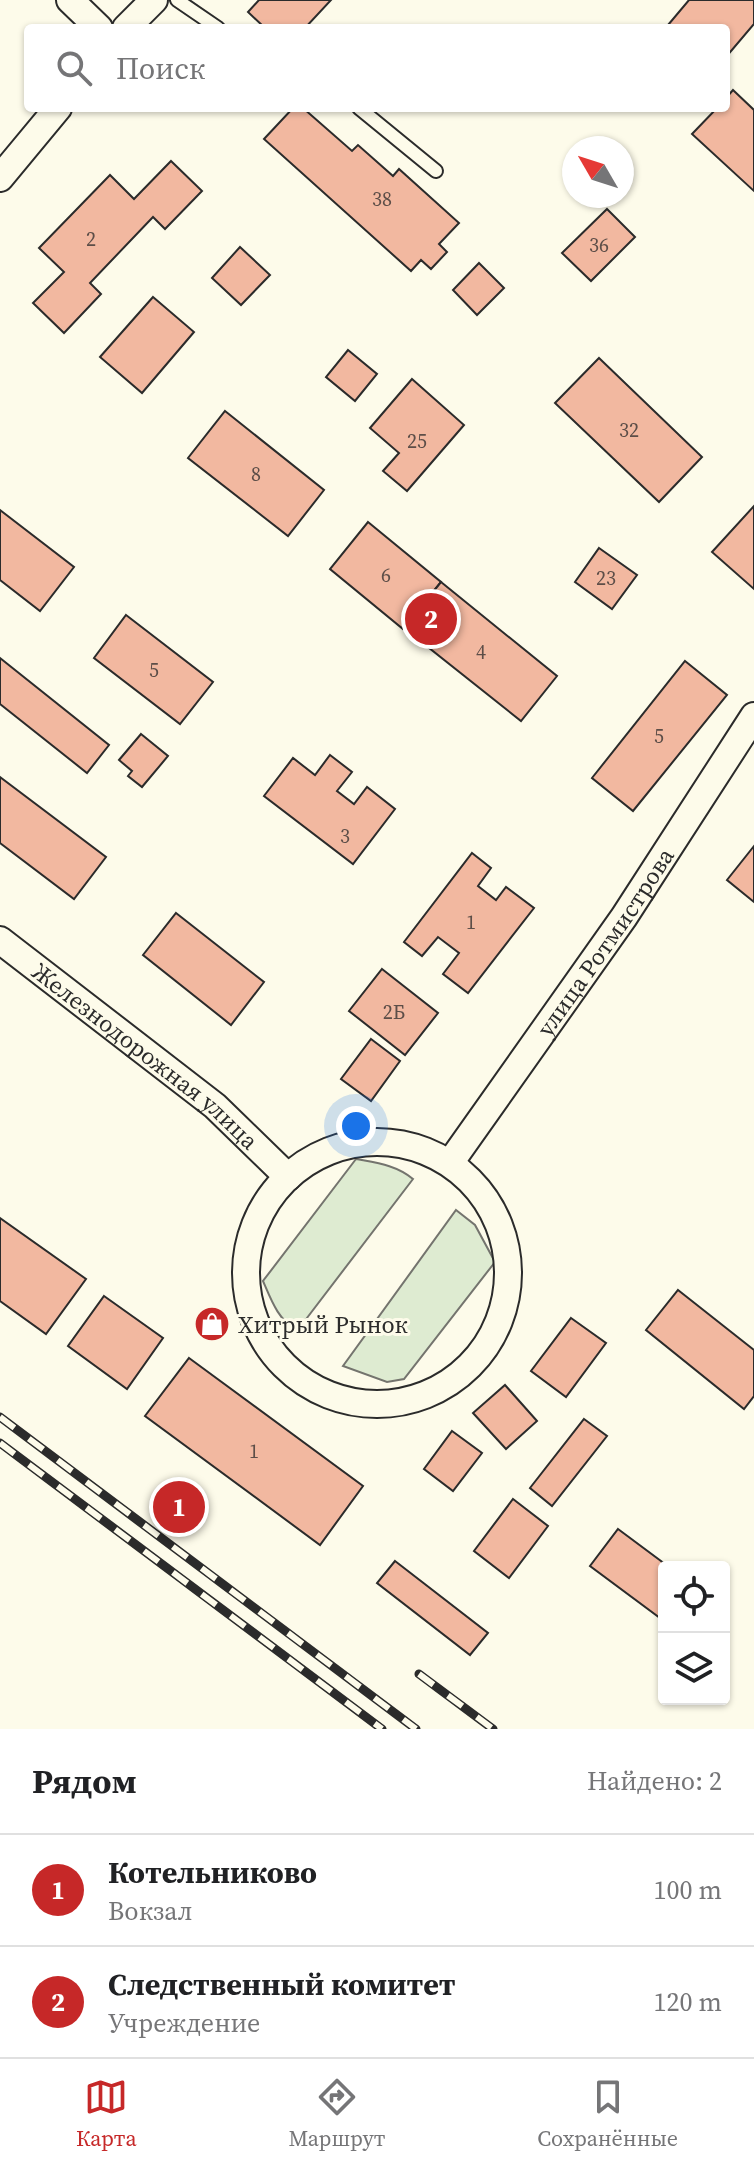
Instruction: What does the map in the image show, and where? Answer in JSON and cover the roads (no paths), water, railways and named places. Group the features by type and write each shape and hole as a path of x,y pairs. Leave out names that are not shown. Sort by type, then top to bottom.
{"street":[{"path":"70,0 95,24"},
{"path":"130,24 154,0"},
{"path":"0,178 55,112"},
{"name":"улица Ротмистрова","path":"450,1163 624,917 754,716"},
{"name":"Железнодорожная улица","path":"0,940 215,1106 288,1177"},
{"path":"379,1141 427,1151 450,1163 475,1185 493,1211 505,1240 508,1271 505,1302 495,1332 466,1369 427,1395 397,1403 366,1404 337,1398 309,1386 285,1367 266,1344 253,1317 246,1287 247,1257 254,1227 268,1200 288,1177 330,1151 379,1141"}],"lane":[{"path":"177,0 212,24"},
{"path":"364,112 436,171"}],"railway":[{"path":"0,1417 416,1729"},
{"path":"0,1443 382,1729"},
{"path":"419,1674 493,1729"}],"place":[{"name":"Следственный комитет","path":"431,619"},
{"name":"Хитрый Рынок","path":"212,1324"},
{"name":"Котельниково","path":"179,1507"}]}
